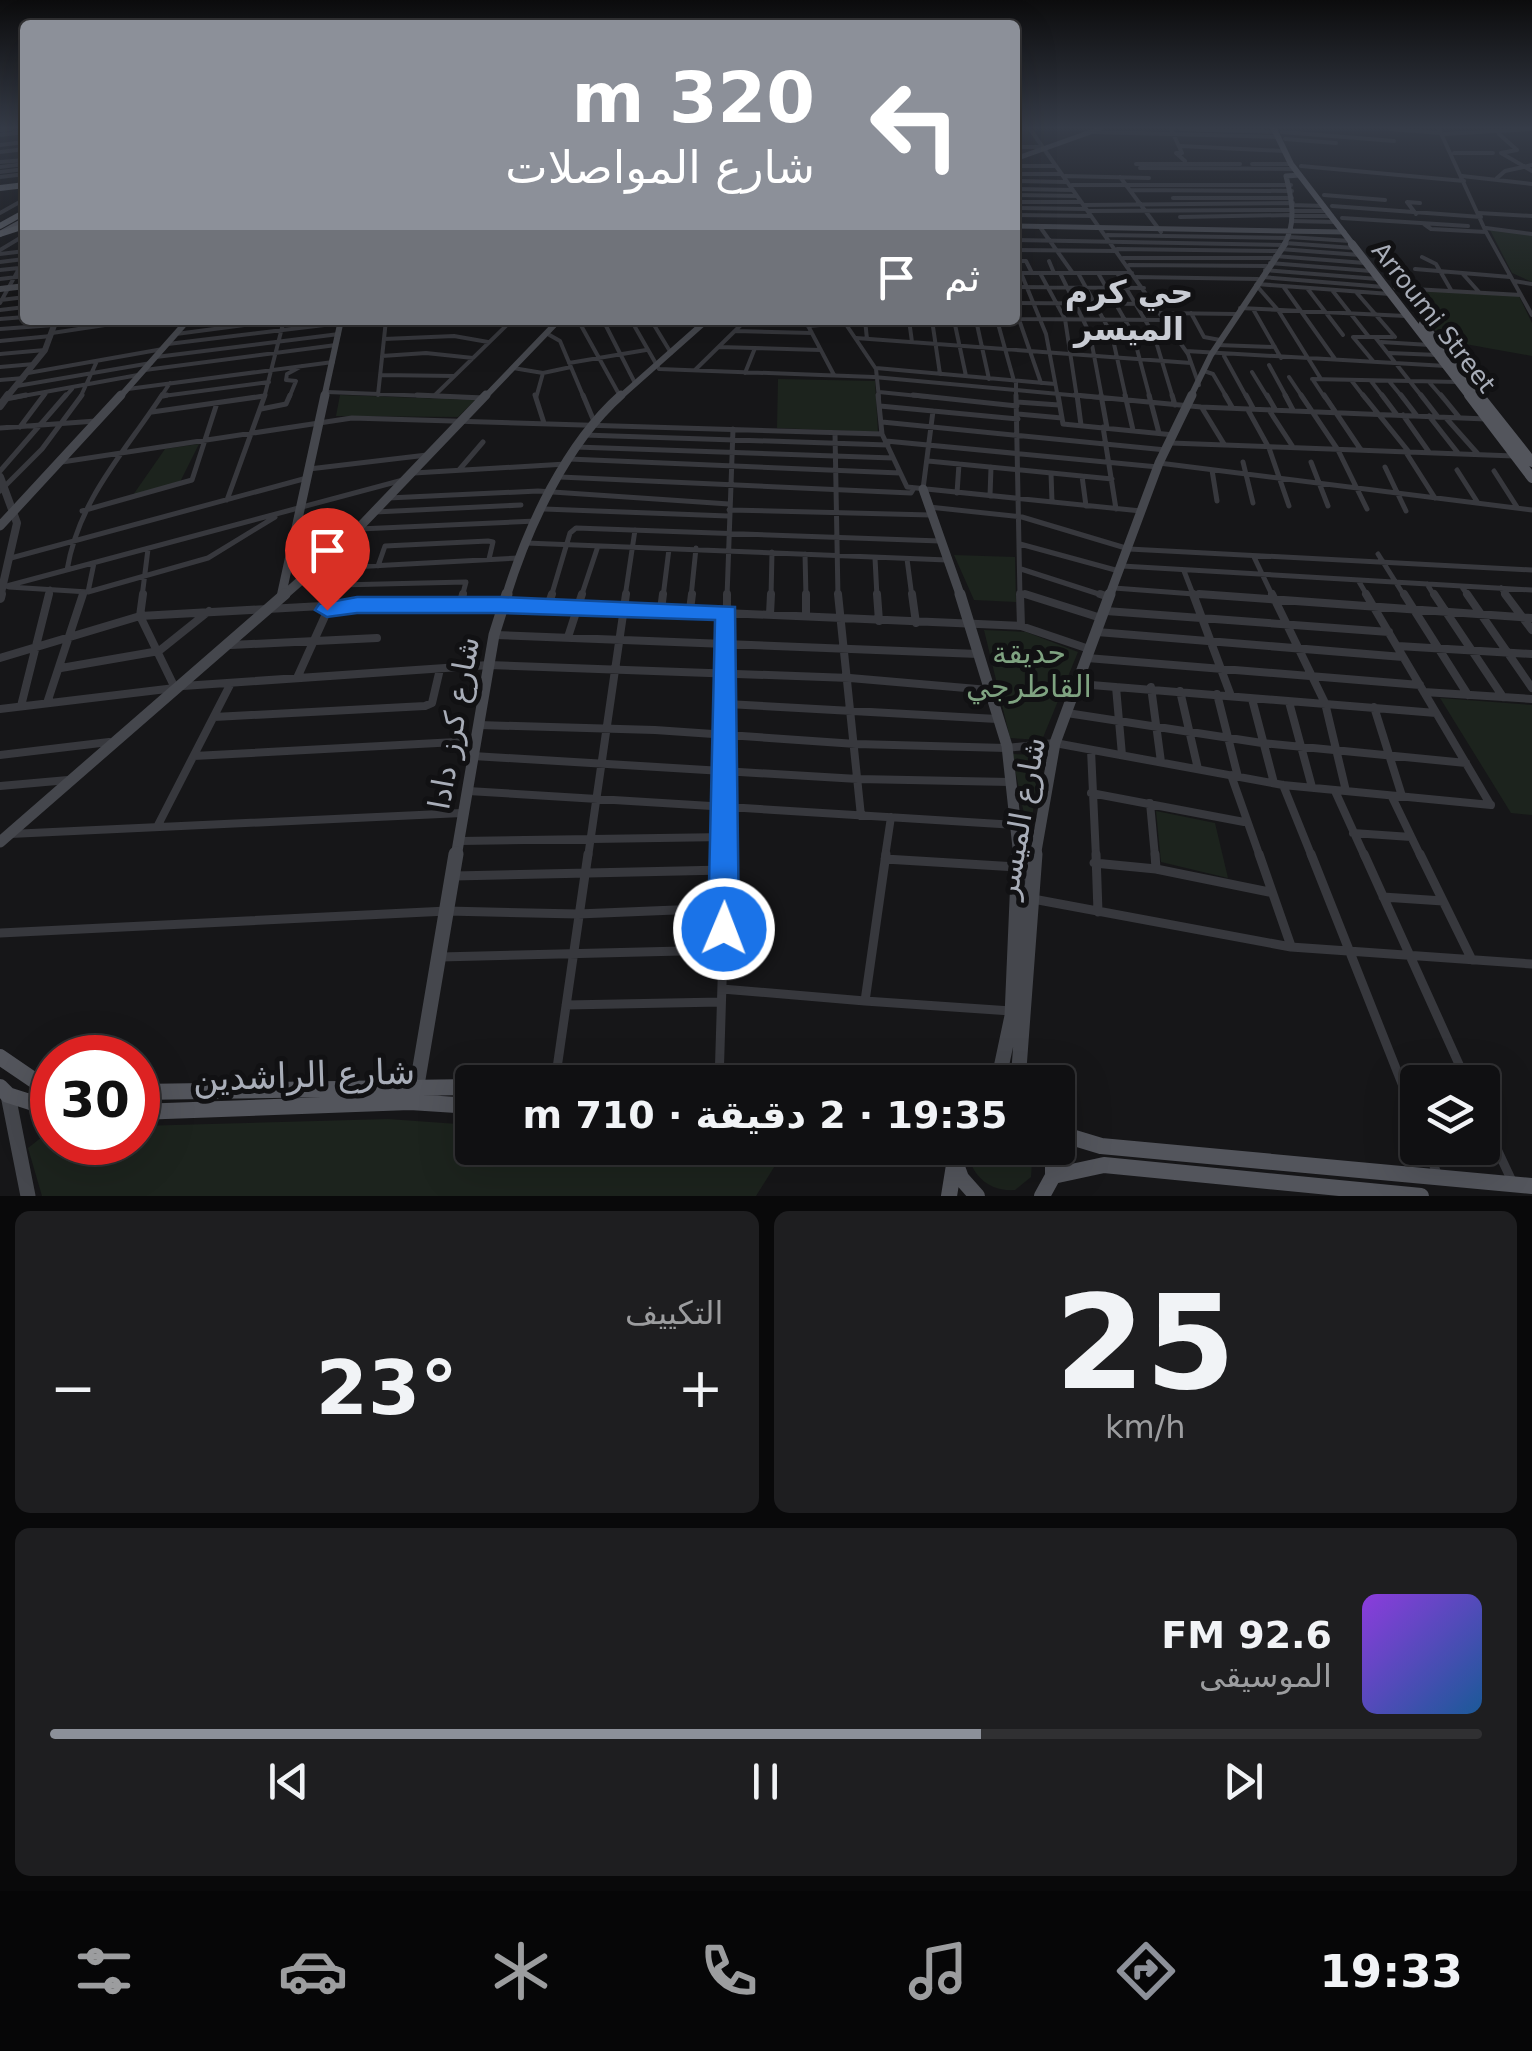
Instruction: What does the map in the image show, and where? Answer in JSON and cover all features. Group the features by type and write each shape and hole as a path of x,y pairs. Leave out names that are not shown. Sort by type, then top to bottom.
{"main road":[{"name":"شارع الميسر","path":"1019,1065 1031,898 1055,743 1158,465 1196,407 1199,385 1211,355 1281,236 1285,185"},
{"name":"Arroumi Street","path":"1309,185 1532,478"},
{"name":"Arroumi Street","path":"1313,185 1373,269 1532,462"},
{"path":"1020,226 1077,227 1104,232 1260,230 1281,236 1344,232"},
{"path":"0,526 184,325"},
{"path":"0,842 357,529 554,325"},
{"name":"شارع كرز دادا","path":"417,1085 494,635 518,558 585,431 701,325"},
{"path":"280,598 339,330"},
{"path":"918,488 930,511 990,690 1006,748 1018,825 1012,1011 1005,1065"},
{"path":"0,1057 30,1077"},
{"name":"شارع الراشدين","path":"160,1091 455,1086"},
{"path":"4,1091 30,1101"},
{"path":"4,1091 28,1196"},
{"name":"شارع الراشدين","path":"160,1111 410,1102 455,1105"},
{"path":"1075,1138 1101,1146 1523,1185"},
{"path":"949,1196 951,1165"},
{"path":"957,1165 976,1196"},
{"path":"1042,1196 1053,1176 1053,1165"},
{"path":"1053,1176 1066,1170 1104,1165 1421,1196"}],"street":[{"path":"1020,194 1053,185"},
{"path":"1070,185 1186,351 1199,385"},
{"path":"1100,185 1237,192 1281,236 1321,267 1373,269"},
{"path":"1125,185 1176,250 1192,278"},
{"path":"1466,185 1532,316"},
{"path":"1194,186 1222,212"},
{"path":"1128,188 1230,186 1327,275 1373,269"},
{"path":"1230,186 1334,288"},
{"path":"1020,195 1077,196"},
{"path":"1324,195 1385,200"},
{"path":"1020,196 1086,209 1259,211"},
{"path":"1173,198 1243,198 1259,211 1281,236 1283,286 1336,360"},
{"path":"1420,203 1407,202 1431,229 1532,234"},
{"path":"1362,203 1367,208"},
{"path":"1020,212 1140,205 1252,205 1281,236 1373,269"},
{"path":"1020,273 1192,278 1332,213 1367,208 1532,216"},
{"path":"1381,210 1386,216"},
{"path":"1393,210 1400,217"},
{"path":"1127,265 1185,266 1281,236 1332,213 1468,226"},
{"path":"1213,216 1225,230"},
{"path":"1230,216 1243,230"},
{"path":"1247,216 1260,230"},
{"path":"1180,217 1247,216 1316,259 1373,269"},
{"path":"1197,217 1229,251"},
{"path":"1040,226 1054,250 1087,288 1105,320 1118,357 1133,431"},
{"path":"1060,227 1068,240"},
{"path":"1077,227 1087,242"},
{"path":"1020,229 1027,240"},
{"path":"1104,232 1220,240"},
{"path":"1020,250 1229,251 1281,236"},
{"path":"1122,258 1180,257 1281,236"},
{"path":"1281,236 1278,310 1321,378"},
{"path":"1020,240 1170,243 1281,236 1373,269 1452,291 1521,295"},
{"path":"1422,257 1442,272 1452,291"},
{"path":"1316,259 1350,313 1479,454"},
{"path":"1020,261 1026,261 1032,272"},
{"path":"1049,262 1084,319 1102,400 1116,508"},
{"path":"1102,262 1126,288 1145,320 1163,361 1175,405"},
{"path":"1334,288 1373,269"},
{"path":"1355,291 1373,269"},
{"path":"1415,269 1484,274 1532,284"},
{"path":"0,301 5,287 20,270"},
{"path":"1040,273 1065,319 1081,426"},
{"path":"1098,273 1126,320 1159,434"},
{"path":"1462,273 1480,292"},
{"path":"1484,274 1498,294"},
{"path":"0,279 20,276"},
{"path":"1020,276 1041,319 1063,424 1159,434 1171,443"},
{"path":"1283,286 1355,291 1395,337 1374,339"},
{"path":"1020,288 1144,288"},
{"path":"1307,288 1343,335"},
{"path":"1020,305 1154,304"},
{"path":"1253,309 1282,359"},
{"path":"1160,313 1253,309 1408,316"},
{"path":"1191,312 1204,337 1275,348"},
{"path":"1020,319 1165,320"},
{"path":"71,330 73,325"},
{"path":"0,330 71,330 93,325"},
{"path":"176,334 246,325"},
{"path":"226,500 261,409 283,325"},
{"path":"378,395 386,325"},
{"path":"433,396 507,325"},
{"path":"581,325 620,396"},
{"path":"606,325 635,383"},
{"path":"634,325 656,366 878,378 1196,407 1486,419"},
{"path":"654,325 671,352"},
{"path":"695,370 741,325"},
{"path":"847,325 875,368 885,440 907,487 1142,511"},
{"path":"866,325 867,338"},
{"path":"910,325 912,342"},
{"path":"933,325 940,374"},
{"path":"955,325 966,376"},
{"path":"977,325 990,378"},
{"path":"998,325 1017,392 1021,626"},
{"path":"1019,325 1041,383"},
{"path":"736,331 808,326 835,376"},
{"path":"0,341 53,329"},
{"path":"0,406 45,350 53,329"},
{"path":"9,393 281,331 339,330"},
{"path":"9,393 92,384 154,360 339,330"},
{"path":"0,380 98,361 276,353 339,330"},
{"path":"546,333 560,341 585,431"},
{"path":"384,338 427,335 489,342"},
{"path":"1417,416 1353,337 1430,344"},
{"path":"855,338 1191,363"},
{"path":"719,348 820,350"},
{"path":"745,372 754,348"},
{"path":"0,354 45,350"},
{"path":"512,368 543,372 646,350"},
{"path":"1186,351 1446,366"},
{"path":"1388,352 1438,355"},
{"path":"382,356 426,353 473,358"},
{"path":"1224,356 1270,448 1289,506"},
{"path":"2,490 92,384 98,361"},
{"path":"128,388 333,362"},
{"path":"0,367 35,364"},
{"path":"1420,364 1459,418"},
{"path":"1269,365 1294,411"},
{"path":"261,409 286,404 296,380 286,380 287,374 302,366"},
{"path":"875,368 1054,384"},
{"path":"543,372 536,394 544,423"},
{"path":"1204,372 1213,374 1233,408"},
{"path":"1252,372 1294,448"},
{"path":"380,375 454,376"},
{"path":"1289,377 1338,450 1366,509"},
{"path":"1361,450 1312,379 1459,382"},
{"path":"1351,380 1408,452 1436,499"},
{"path":"1370,380 1430,453"},
{"path":"162,396 269,382"},
{"path":"67,570 69,542 81,511 170,383"},
{"path":"1,590 12,556 16,512 2,490 0,474 36,426 74,387"},
{"path":"81,511 192,480 219,388"},
{"path":"20,428 46,392"},
{"path":"327,392 482,398"},
{"path":"879,392 1062,418"},
{"path":"151,412 265,396"},
{"path":"880,406 933,411 1059,405"},
{"path":"1196,407 1225,446"},
{"path":"560,478 911,492 918,488 928,461 933,411"},
{"path":"1429,416 1459,454"},
{"path":"62,462 352,418 544,423 731,452 893,458"},
{"path":"0,428 98,421"},
{"path":"882,422 1106,444 1515,456"},
{"path":"719,1065 727,807 727,535 733,429"},
{"path":"585,431 835,432 929,445 1212,470 1532,510"},
{"path":"585,431 732,442 835,444 885,440"},
{"path":"835,432 834,556 862,816"},
{"path":"459,470 484,442"},
{"path":"0,556 69,542 308,474 427,455"},
{"path":"928,461 1112,479"},
{"path":"1,590 408,476 568,462 900,474"},
{"path":"1243,462 1253,502"},
{"path":"1311,462 1328,506"},
{"path":"957,493 959,464"},
{"path":"990,496 991,467"},
{"path":"1385,467 1406,510"},
{"path":"1212,470 1217,501"},
{"path":"1457,470 1478,504"},
{"path":"1494,471 1518,508"},
{"path":"1051,473 1052,502"},
{"path":"1082,476 1086,506"},
{"path":"387,498 552,492 729,510"},
{"path":"374,512 521,505"},
{"path":"357,529 540,515 729,510 930,511 1022,517 1129,549 1532,570"},
{"path":"1,590 86,592 147,576 208,558 281,513"},
{"path":"548,606 566,544 576,528 940,541"},
{"path":"557,1065 635,530"},
{"path":"378,566 386,546 488,541 493,542 489,559"},
{"path":"526,543 947,560"},
{"path":"1020,544 1121,569 1532,591"},
{"path":"568,636 598,546"},
{"path":"661,610 669,548"},
{"path":"690,610 696,548"},
{"path":"148,549 140,616 176,687"},
{"path":"770,614 772,552"},
{"path":"805,554 806,616"},
{"path":"1378,554 1468,695"},
{"path":"1254,556 1325,703 1346,791"},
{"path":"312,569 518,558"},
{"path":"875,558 879,621"},
{"path":"906,559 916,622"},
{"path":"47,703 94,562"},
{"path":"1020,569 1112,592 1532,618"},
{"path":"1184,571 1231,696"},
{"path":"478,725 856,744 1006,748 1055,743 1278,784 1491,805 1358,580"},
{"path":"297,678 340,585 466,582 460,606"},
{"path":"1426,584 1504,697"},
{"path":"1461,586 1532,688"},
{"path":"1501,588 1532,630"},
{"path":"21,706 50,589"},
{"path":"1022,593 1104,614 1389,632"},
{"path":"0,658 140,616 327,610 357,605 624,608 1021,626 1089,653 1532,700"},
{"path":"61,668 159,651 209,611"},
{"path":"1097,632 1404,657"},
{"path":"494,635 727,643 845,652 979,654"},
{"path":"225,645 377,638"},
{"path":"1397,646 1532,654"},
{"path":"0,708 176,687 489,666 850,678 990,690"},
{"path":"214,717 425,706 432,703 440,669"},
{"path":"158,826 230,683"},
{"path":"1078,684 1436,712"},
{"path":"1116,687 1122,755"},
{"path":"1151,687 1161,762"},
{"path":"1180,690 1198,769"},
{"path":"1217,694 1244,822 1291,947"},
{"path":"1252,699 1262,743 1400,1079"},
{"path":"1289,702 1312,788"},
{"path":"727,704 997,719"},
{"path":"1374,707 1411,838 1472,960"},
{"path":"1067,712 1300,748 1336,748 1466,763"},
{"path":"194,756 476,740"},
{"path":"0,755 110,742"},
{"path":"1090,750 1098,912"},
{"path":"473,756 858,779 1011,782"},
{"path":"0,786 69,780"},
{"path":"1334,790 1459,1065"},
{"path":"468,791 1018,825"},
{"path":"1091,793 1244,822"},
{"path":"1150,804 1156,870"},
{"path":"10,834 464,813"},
{"path":"865,1001 891,817"},
{"path":"1354,833 1411,838"},
{"path":"458,841 726,837"},
{"path":"885,859 1017,867"},
{"path":"1094,863 1156,870 1268,892"},
{"path":"453,876 725,870"},
{"path":"1383,897 1443,900"},
{"path":"1031,898 1291,947 1532,964"},
{"path":"0,932 447,911 578,914 724,908"},
{"path":"439,957 723,950"},
{"path":"722,989 1012,1011"},
{"path":"566,1004 721,1002"},
{"path":"1500,1147 1523,1185"},
{"path":"1433,1165 1438,1178"}],"green space":[{"path":"1490,230 1532,235 1532,282 1512,273"},
{"path":"1403,289 1519,296 1532,323 1532,356 1443,340"},
{"path":"778,379 875,381 878,432 777,428"},
{"path":"340,395 475,400 458,417 336,416"},
{"path":"199,444 180,482 133,495 165,449"},
{"name":"حديقة القاطرجي","path":"954,555 1015,557 1016,602 974,600"},
{"name":"حديقة القاطرجي","path":"984,630 1026,632 1078,652 1042,740 1010,738"},
{"path":"1440,698 1532,705 1532,815 1511,813"},
{"path":"1012,754 1041,755 1029,839"},
{"path":"1156,811 1215,823 1228,878 1161,862"},
{"path":"388,1119 455,1124 455,1165 775,1165 756,1196 42,1196 33,1165 160,1165 160,1125"},
{"path":"1032,1165 1031,1177 1015,1190 1005,1190 982,1180 972,1166"}],"district":[{"name":"حي كرم الميسر","path":"1129,310"}],"route":[{"path":"327,610 357,605 501,605 727,612 724,929"}]}
